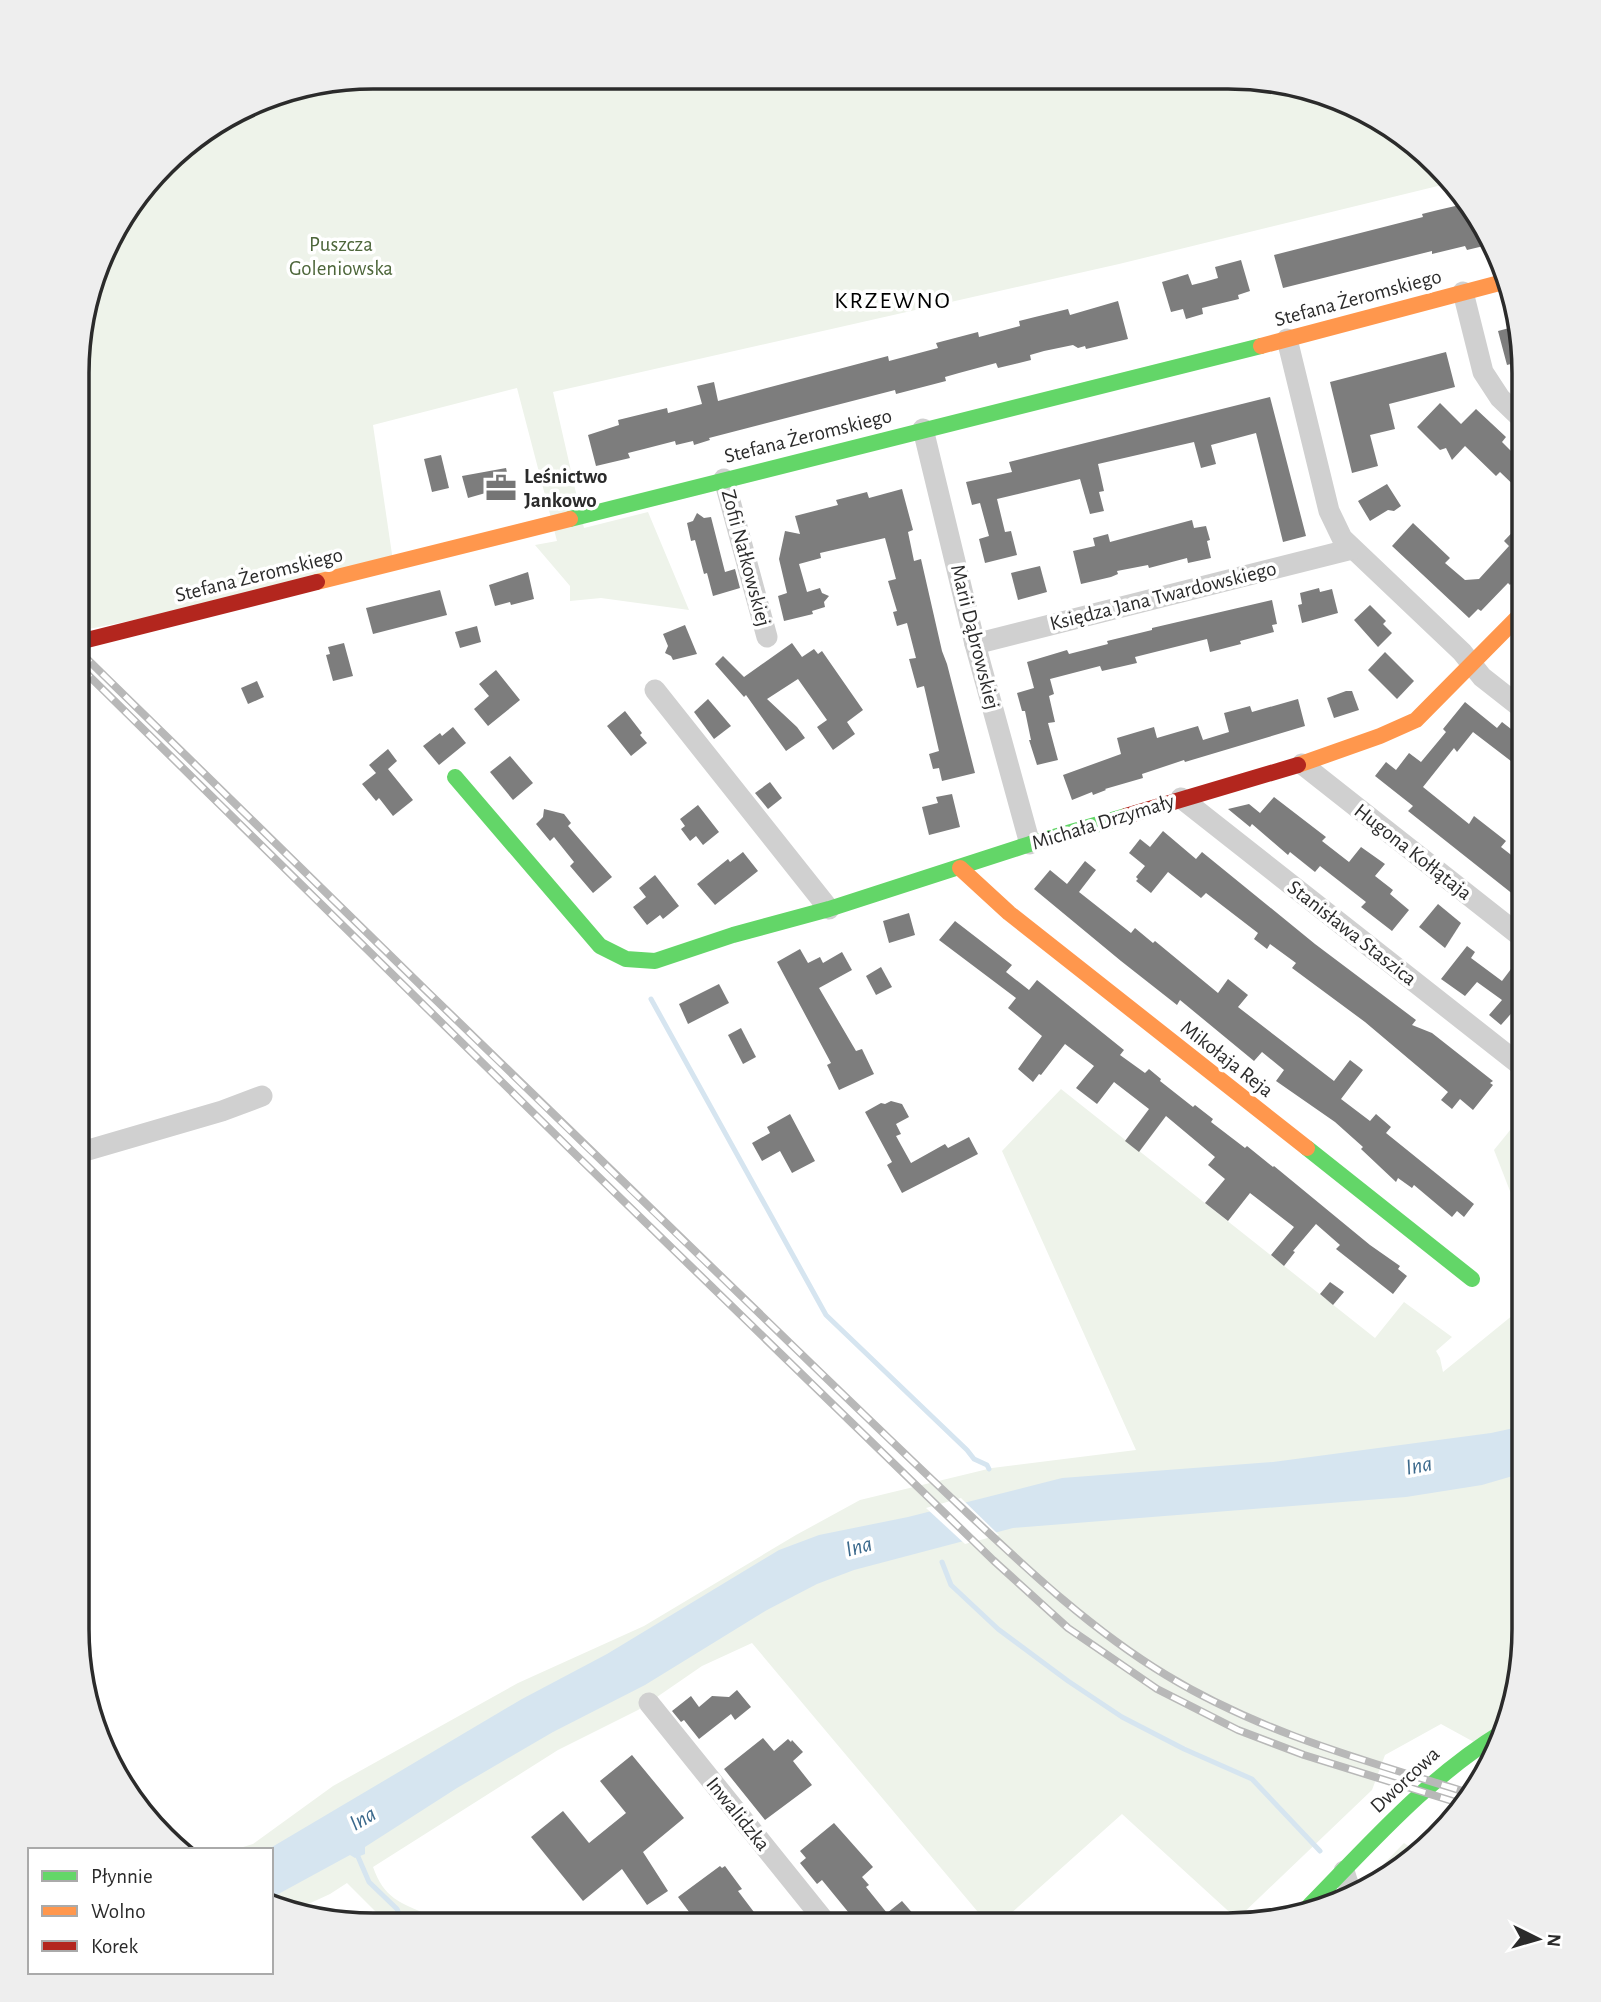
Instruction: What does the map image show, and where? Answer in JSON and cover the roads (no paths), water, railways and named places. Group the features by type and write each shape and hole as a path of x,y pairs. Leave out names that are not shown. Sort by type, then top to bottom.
{"street":[{"name":"Stefana Żeromskiego","path":"89,639 1287,339 1497,283"},
{"path":"1464,292 1483,372 1500,398 1512,410"},
{"path":"1287,339 1329,511 1342,538 1462,652 1482,677 1512,701"},
{"name":"Marii Dąbrowskiej","path":"923,429 975,644 1030,844"},
{"name":"Zofii Nałkowskiej","path":"724,479 767,637"},
{"name":"Księdza Jana Twardowskiego","path":"975,644 1352,549"},
{"name":"Michała Drzymały","path":"455,777 600,946 618,958 654,961 733,935 830,909 1181,798 1301,764 1380,736 1416,720 1512,623"},
{"path":"655,690 830,909"},
{"name":"Hugona Kołłątaja","path":"1301,764 1512,930"},
{"name":"Stanisława Staszica","path":"1181,798 1512,1059"},
{"name":"Mikołaja Reja","path":"960,868 1009,913 1472,1279"},
{"path":"89,1150 222,1111 262,1096"},
{"name":"Inwalidzka","path":"649,1703 818,1913"},
{"name":"Dworcowa","path":"1316,1899 1399,1813 1451,1764 1488,1741"},
{"path":"1344,1871 1348,1885"}],"water":[{"name":"Ina","path":"1512,1428 1512,1476 1482,1485 1406,1497 1013,1528 854,1570 817,1584 767,1610 645,1685 553,1732 457,1788 365,1847 365,1854 355,1858 350,1855 276,1895 273,1894 273,1848 270,1848 522,1699 607,1654 779,1550 819,1535 908,1517 1062,1478 1273,1462"}],"waterway":[{"path":"651,999 826,1315 974,1459 987,1465 989,1469"},
{"path":"942,1562 951,1585 998,1629 1122,1717 1184,1749 1252,1779 1320,1851"},
{"path":"356,1852 369,1882 399,1913"}],"railway":[{"path":"89,661 861,1412 1059,1596 1138,1657 1202,1695 1239,1713 1315,1744 1461,1790"},
{"path":"89,676 572,1151 993,1560 1068,1628 1157,1689 1238,1730 1304,1755 1453,1801"}],"place":[{"name":"Leśnictwo Jankowo","path":"501,488"}],"district":[{"name":"KRZEWNO","path":"893,301"}],"park label":[{"name":"Puszcza Goleniowska","path":"341,256"}]}
